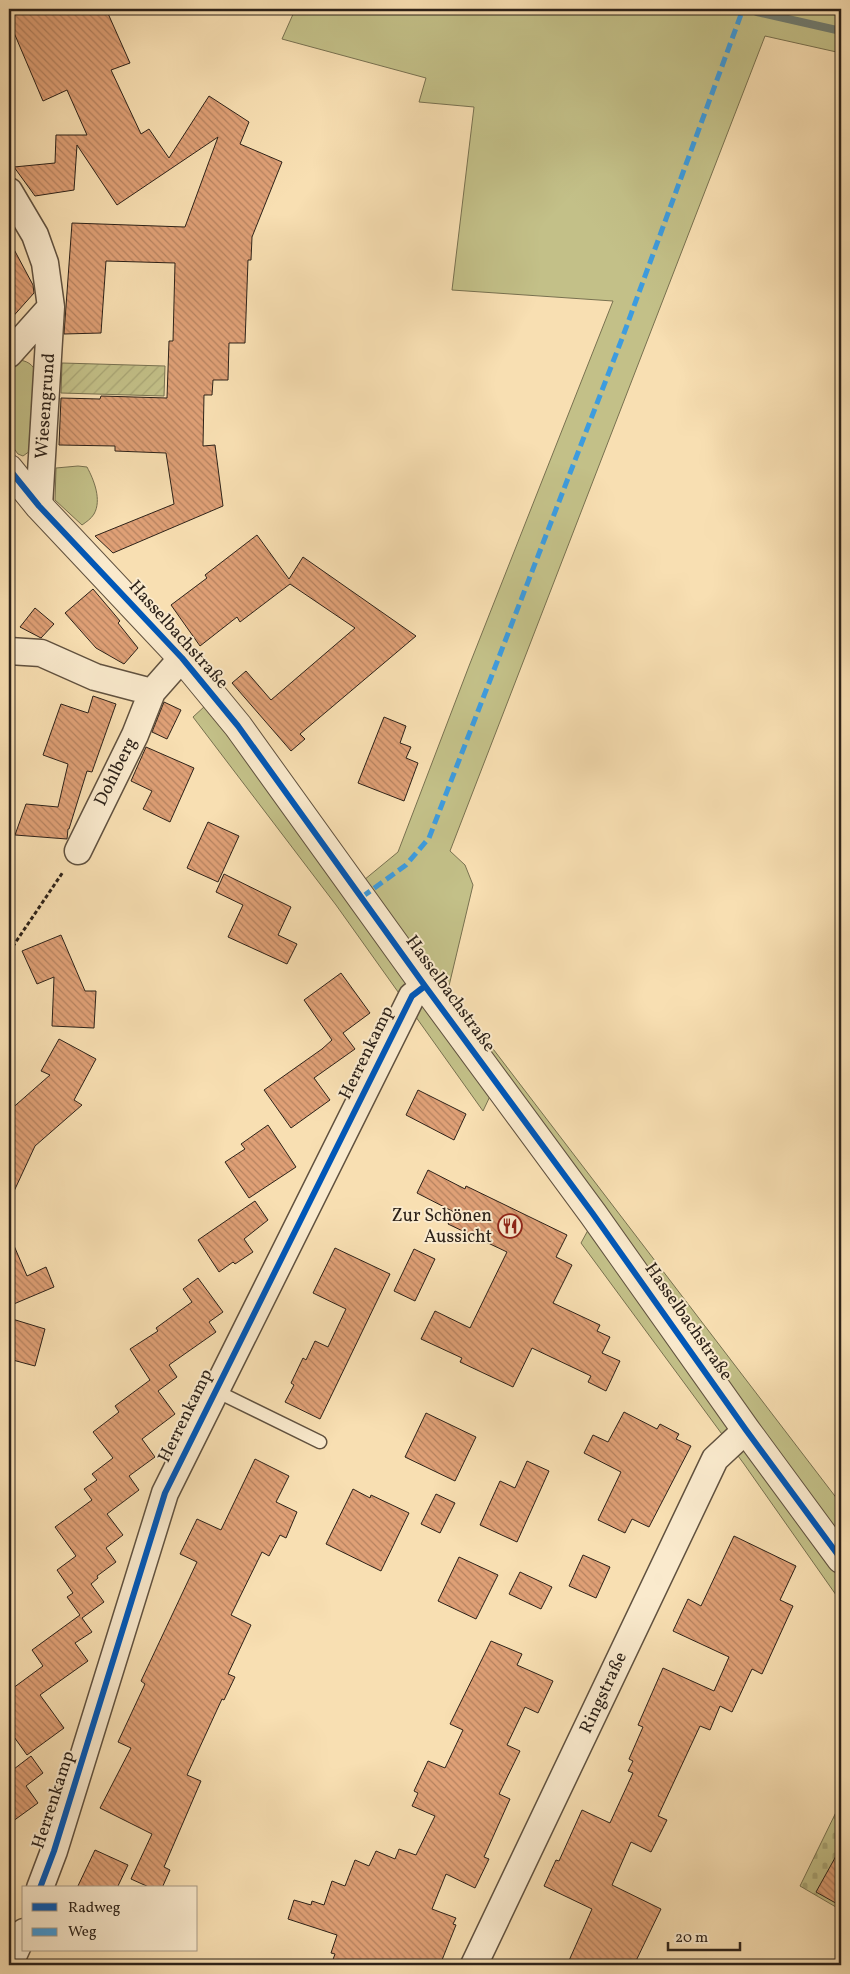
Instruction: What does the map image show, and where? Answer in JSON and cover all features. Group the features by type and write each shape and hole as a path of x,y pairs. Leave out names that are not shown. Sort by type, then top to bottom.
{"street":[{"name":"Wiesengrund","path":"9,191 35,235 45,264 51,307 39,506"},
{"name":"Wiesengrund","path":"9,354 51,307"},
{"name":"Hasselbachstraße","path":"9,469 39,506 182,658 238,726 841,1559"},
{"path":"9,651 41,653 95,677 152,692"},
{"name":"Dohlberg","path":"78,851 135,735 152,692 182,658"},
{"name":"Herrenkamp","path":"41,1886 54,1851 165,1492 412,996 425,986"},
{"name":"Ringstraße","path":"474,1965 715,1459 746,1430"},
{"path":"9,1965 22,1936"}],"lane":[{"name":"Herrenkamp","path":"216,1390 320,1442"}],"path":[{"path":"9,952 78,851"}],"green space":[{"path":"286,9 841,9 841,53 765,36 450,851 465,865 473,885 448,990 841,1504 841,1602 744,1464 581,1243 593,1221 492,1092 483,1111 336,905 193,717 205,706 276,800 364,880 398,852 613,301 452,290 474,107 419,102 426,78 282,39 294,12"},
{"path":"15,359 29,363 37,375 30,451 23,456 18,454 9,442 9,362"},
{"path":"62,363 165,366 164,396 61,393"},
{"path":"87,467 97,496 94,514 82,525 55,500 56,468"},
{"path":"841,1802 841,1910 800,1886"}],"building":[{"path":"9,9 106,9 130,63 111,70 141,134 149,129 169,158 209,96 249,122 240,144 282,162 252,237 251,260 248,260 245,343 229,343 228,380 213,380 212,395 204,395 203,446 215,445 223,506 113,553 95,536 174,504 166,453 115,451 115,446 59,445 61,398 100,399 101,396 167,398 169,341 173,341 175,263 106,261 101,333 64,334 72,223 185,227 218,137 117,205 77,145 74,190 35,196 14,167 55,163 56,135 87,135 67,90 43,101 9,21"},
{"path":"9,240 33,285 34,293 9,321"},
{"path":"257,535 289,579 303,557 416,636 300,734 305,739 291,751 232,683 246,671 271,700 355,628 290,584 240,622 237,617 200,646 171,605 207,578 205,575"},
{"path":"93,589 120,621 118,623 138,648 124,664 96,648 65,613"},
{"path":"35,608 54,624 41,638 20,627"},
{"path":"93,696 116,704 92,772 87,771 68,829 67,839 15,835 26,804 58,807 68,764 43,755 61,704 88,713"},
{"path":"164,702 181,710 167,739 152,732"},
{"path":"384,717 406,726 400,743 411,747 406,758 418,763 404,801 358,783"},
{"path":"146,747 194,768 170,822 143,809 152,791 131,781"},
{"path":"208,822 239,836 218,882 187,868"},
{"path":"224,874 291,907 278,935 297,944 287,964 228,937 243,905 216,892"},
{"path":"61,935 85,991 96,991 94,1028 52,1026 54,977 37,984 22,951"},
{"path":"341,973 370,1013 343,1033 355,1049 314,1078 330,1100 291,1128 264,1090 332,1040 304,1000"},
{"path":"59,1039 96,1059 74,1100 82,1105 35,1146 9,1202 9,1111 50,1075 41,1071"},
{"path":"418,1090 466,1114 454,1140 406,1115"},
{"path":"268,1125 296,1167 249,1198 225,1162 245,1149 241,1144"},
{"path":"428,1170 465,1189 466,1186 567,1235 556,1257 572,1265 553,1303 600,1325 597,1331 610,1337 602,1353 620,1361 606,1391 588,1382 591,1376 532,1348 513,1387 460,1362 462,1358 421,1339 435,1311 470,1328 507,1252 448,1224 454,1212 417,1193"},
{"path":"255,1201 268,1220 244,1239 253,1252 235,1264 233,1262 219,1272 198,1240"},
{"path":"9,1234 27,1276 46,1267 54,1287 9,1306"},
{"path":"335,1248 390,1274 320,1419 285,1402 294,1385 291,1383 303,1358 306,1360 315,1341 328,1347 346,1309 313,1293"},
{"path":"414,1249 435,1259 415,1301 394,1291"},
{"path":"198,1278 223,1312 209,1322 216,1332 169,1365 177,1377 158,1391 175,1414 142,1439 155,1457 129,1476 139,1490 107,1514 123,1535 106,1548 116,1562 97,1576 98,1578 91,1584 104,1602 82,1618 92,1632 75,1643 88,1661 40,1695 64,1728 27,1755 9,1730 9,1691 43,1666 32,1650 80,1615 67,1597 73,1593 57,1570 76,1556 55,1527 92,1500 84,1489 97,1480 92,1474 113,1458 93,1432 119,1412 115,1406 150,1380 130,1349 158,1331 156,1328 192,1302 183,1289"},
{"path":"9,1318 45,1329 35,1366 9,1359"},
{"path":"624,1412 657,1429 660,1424 679,1434 676,1439 691,1446 649,1527 632,1519 625,1533 598,1520 621,1472 584,1453 593,1435 608,1442"},
{"path":"426,1413 476,1437 455,1481 405,1457"},
{"path":"255,1459 289,1476 276,1502 297,1512 286,1538 280,1535 269,1556 262,1552 231,1615 251,1625 228,1674 235,1677 224,1700 222,1699 187,1775 201,1781 164,1867 170,1870 163,1886 147,1886 131,1879 152,1834 100,1808 131,1748 118,1742 145,1684 141,1681 197,1562 180,1554 197,1519 221,1530"},
{"path":"527,1461 549,1471 517,1542 480,1525 500,1481 515,1488"},
{"path":"353,1489 370,1498 371,1495 409,1513 381,1571 326,1544"},
{"path":"436,1494 455,1503 440,1533 421,1524"},
{"path":"734,1536 796,1566 780,1600 793,1606 762,1674 752,1669 732,1712 720,1706 710,1730 700,1726 658,1816 667,1820 651,1852 631,1842 612,1885 661,1909 634,1965 567,1965 592,1909 544,1886 556,1860 559,1861 582,1810 610,1823 633,1773 628,1771 633,1761 629,1759 643,1727 638,1725 663,1668 714,1691 729,1657 673,1631 688,1599 701,1606"},
{"path":"583,1555 610,1567 596,1598 569,1586"},
{"path":"459,1557 498,1575 476,1619 438,1601"},
{"path":"520,1572 552,1587 541,1609 509,1594"},
{"path":"491,1641 522,1654 517,1665 553,1681 538,1713 525,1707 507,1745 520,1751 499,1794 510,1799 484,1857 489,1859 475,1888 446,1874 432,1909 456,1918 453,1924 456,1925 440,1965 331,1965 335,1954 331,1953 337,1935 288,1919 294,1900 311,1905 312,1901 324,1905 332,1881 345,1886 355,1860 369,1866 376,1851 395,1859 399,1849 416,1855 435,1816 412,1806 418,1793 414,1791 428,1761 445,1768 463,1730 450,1724"},
{"path":"31,1756 43,1773 26,1786 38,1803 9,1824 9,1763 14,1769"},
{"path":"841,1847 841,1906 816,1892"},
{"path":"95,1850 128,1865 118,1886 78,1886"}],"waterway":[{"path":"757,12 841,31"}],"marked path":[{"path":"362,897 406,865 429,838 623,336 743,9"}],"cycle path":[{"path":"9,469 39,506 182,658 238,726 841,1559"},
{"path":"41,1886 54,1851 165,1493 412,996 425,986"}],"place":[{"name":"Zur Schönen Aussicht","path":"510,1226"}]}
